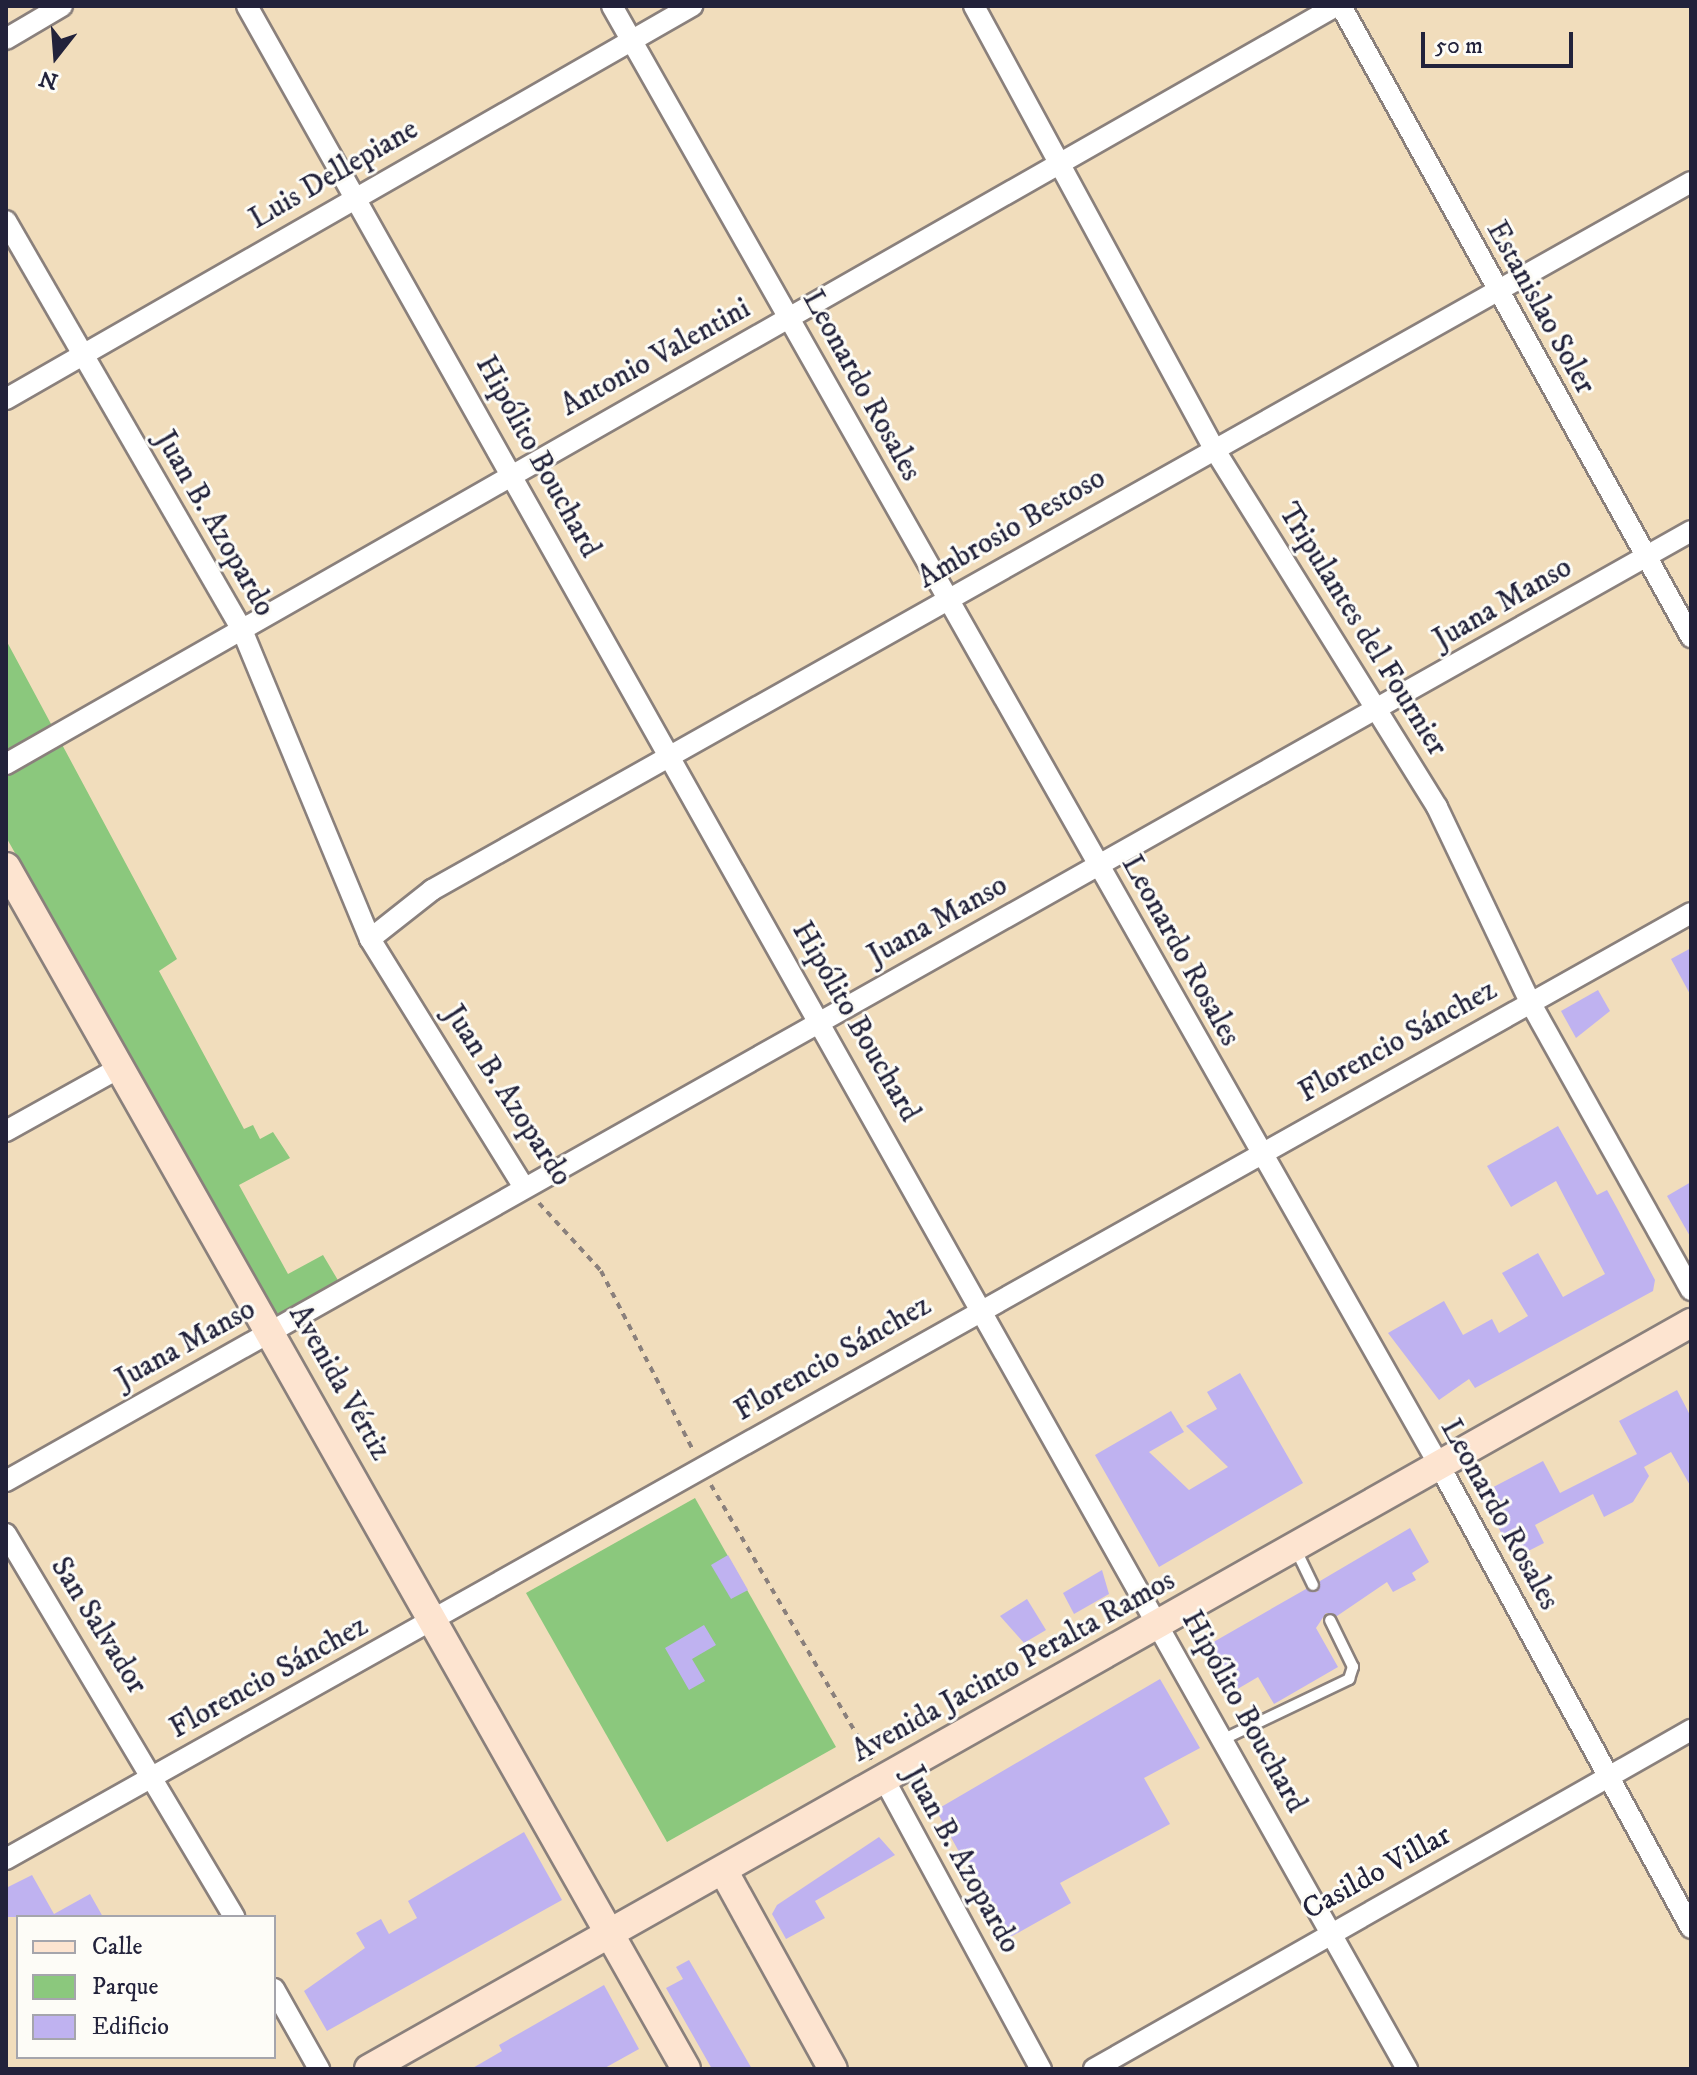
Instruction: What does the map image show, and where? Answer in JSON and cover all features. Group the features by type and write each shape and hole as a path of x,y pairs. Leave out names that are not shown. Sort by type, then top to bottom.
{"street":[{"path":"6,39 62,6"},
{"name":"Hipólito Bouchard","path":"247,6 358,196 670,758 983,1306 1407,2069"},
{"name":"Leonardo Rosales","path":"612,6 1439,1465 1691,1928"},
{"name":"Luis Dellepiane","path":"6,399 692,6"},
{"name":"Tripulantes del Fournier","path":"974,6 1065,164 1213,447 1375,713 1437,807 1530,1002 1691,1290"},
{"name":"Antonio Valentini","path":"6,764 512,473 1065,164 1338,6"},
{"name":"Estanislao Soler","path":"1338,6 1644,558 1691,637"},
{"name":"Ambrosio Bestoso","path":"370,939 432,890 948,601 1213,447 1691,182"},
{"name":"Juan B. Azopardo","path":"6,221 242,630 370,939 524,1187"},
{"name":"Juana Manso","path":"6,1481 524,1187 1375,713 1691,531"},
{"name":"Avenida Vértiz","path":"6,867 435,1619 686,2069"},
{"name":"Florencio Sánchez","path":"6,1859 702,1469 983,1306 1691,913"},
{"path":"6,1131 119,1068"},
{"name":"Avenida Jacinto Peralta Ramos","path":"369,2069 1691,1323"},
{"name":"San Salvador","path":"6,1534 155,1777 233,1915"},
{"name":"Casildo Villar","path":"1094,2069 1691,1730"},
{"name":"Juan B. Azopardo","path":"884,1779 1041,2069"},
{"path":"723,1870 833,2069"},
{"path":"276,1993 319,2069"}],"lane":[{"path":"1295,1548 1313,1585"},
{"path":"1224,1739 1349,1679 1353,1667 1330,1620"}],"path":[{"name":"Juan B. Azopardo","path":"524,1187 601,1271 702,1469 884,1779"}],"green space":[{"path":"6,640 177,959 159,971 244,1129 253,1125 260,1139 273,1132 290,1158 239,1185 288,1274 323,1255 339,1282 276,1317 6,837"},
{"path":"695,1498 836,1747 667,1842 526,1593"}],"building":[{"path":"1691,948 1691,996 1671,959"},
{"path":"1598,990 1610,1011 1576,1038 1561,1011"},
{"path":"1558,1126 1597,1195 1607,1190 1655,1280 1653,1291 1475,1388 1469,1379 1439,1400 1388,1333 1444,1301 1463,1335 1492,1319 1499,1333 1528,1316 1502,1273 1538,1253 1563,1297 1605,1274 1556,1181 1511,1207 1487,1166"},
{"path":"1691,1182 1691,1238 1667,1196"},
{"path":"1240,1373 1303,1483 1159,1567 1095,1455 1171,1411 1184,1432 1149,1452 1189,1490 1228,1467 1186,1426 1217,1409 1207,1392"},
{"path":"1677,1390 1691,1417 1691,1487 1671,1452 1644,1467 1649,1476 1633,1502 1604,1517 1593,1494 1535,1525 1544,1543 1515,1558 1480,1494 1543,1461 1560,1493 1637,1454 1619,1421"},
{"path":"1410,1528 1429,1562 1412,1573 1416,1580 1393,1592 1387,1582 1337,1616 1326,1613 1316,1628 1338,1667 1274,1704 1258,1677 1229,1694 1203,1648 1306,1589 1317,1592 1320,1581"},
{"path":"728,1555 748,1590 731,1599 711,1565"},
{"path":"1102,1570 1109,1594 1074,1614 1063,1593"},
{"path":"1027,1599 1046,1630 1024,1643 1000,1616"},
{"path":"704,1625 716,1645 692,1659 705,1681 689,1690 665,1648"},
{"path":"1160,1679 1200,1748 1144,1778 1170,1824 1060,1883 1071,1903 1007,1939 936,1810"},
{"path":"524,1832 562,1900 327,2031 304,1991 365,1948 356,1933 381,1919 389,1934 417,1918 408,1901"},
{"path":"879,1837 895,1855 815,1901 825,1918 786,1939 772,1914 777,1905"},
{"path":"32,1875 54,1914 90,1894 102,1915 6,1917 6,1888"},
{"path":"689,1960 752,2069 712,2069 666,1988 683,1979 676,1967"},
{"path":"604,1985 639,2049 603,2069 471,2069 502,2051 499,2045"}]}
